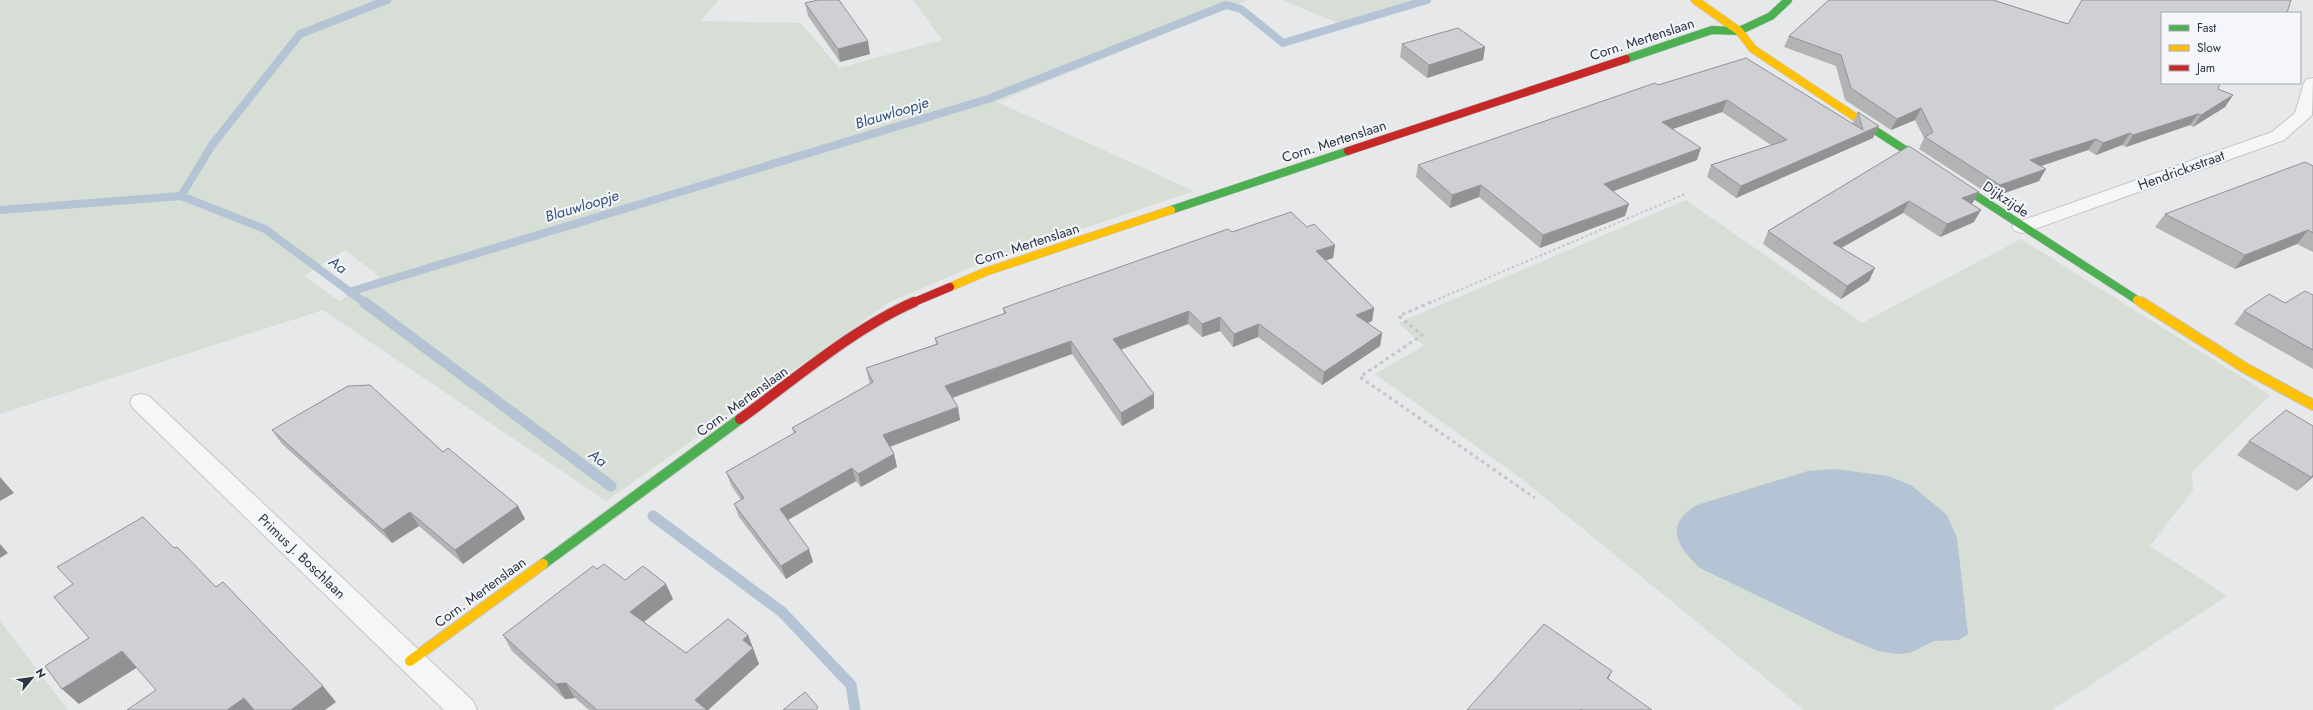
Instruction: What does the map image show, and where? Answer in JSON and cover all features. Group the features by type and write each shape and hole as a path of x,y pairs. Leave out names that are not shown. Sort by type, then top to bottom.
{"street":[{"name":"Dijkzijde","path":"1695,0 1739,31 1753,49 2022,227 2245,368 2313,405"},
{"path":"1739,31 1771,16 1788,0"},
{"name":"Corn. Mertenslaan","path":"410,661 834,351 894,311 985,272 1712,30 1739,31"},
{"name":"Hendrickxstraat","path":"2022,227 2278,136 2303,115 2313,83"},
{"name":"Primus J. Boschlaan","path":"141,402 410,661 463,710"}],"path":[{"path":"1535,498 1360,377 1422,335 1398,316 1685,194"}],"shaded area":[{"path":"0,0 719,0 700,21 801,23 839,68 942,40 913,0 1248,0 997,102 1194,191 981,263 890,302 606,501 323,310 0,414","holes":["345,250 380,277 339,301 304,276"]},
{"path":"1282,0 1426,0 1348,27"},
{"path":"1686,200 1862,323 2021,239 2270,395 2192,472 2193,490 2150,546 2227,596 2052,710 1804,710 1522,479 1375,374 1424,346 1398,323"},
{"path":"0,621 68,710 0,710"}],"water":[{"path":"1835,469 1888,476 1911,485 1947,515 1957,538 1968,634 1959,640 1934,641 1910,653 1897,654 1878,651 1837,634 1700,568 1685,552 1680,544 1677,536 1677,528 1680,520 1686,513 1697,505 1808,471"}],"building":[{"path":"818,0 839,0 868,41 838,49 805,3"},
{"path":"1829,0 1993,0 2068,24 2082,0 2291,0 2287,12 2161,12 2161,84 2220,84 2218,89 2233,95 2201,115 2198,114 2133,135 2130,133 2103,143 2096,139 2030,160 2046,169 2000,185 1925,137 1933,132 1921,108 1897,119 1851,88 1841,55 1789,36"},
{"path":"1458,28 1485,47 1429,65 1402,44"},
{"path":"1746,58 1863,130 1858,112 1879,126 1741,186 1711,165 1787,140 1727,100 1662,122 1701,148 1604,184 1629,204 1543,235 1481,185 1452,195 1418,165 1655,83 1658,85"},
{"path":"1909,146 1979,192 1962,198 1981,210 1947,224 1909,201 1833,243 1875,268 1847,286 1768,231"},
{"path":"2305,162 2313,166 2313,233 2308,230 2245,255 2165,214"},
{"path":"1291,212 1307,227 1314,224 1335,245 1316,251 1374,308 1356,315 1382,333 1324,372 1259,324 1234,334 1220,317 1202,324 1189,311 1113,339 1154,394 1121,413 1071,341 945,386 958,407 883,435 894,454 858,474 852,468 780,509 809,549 781,566 734,504 744,498 726,472 796,432 792,428 873,382 866,368 938,344 935,338 1006,313 1003,308 1228,229 1232,232"},
{"path":"2305,291 2313,295 2313,350 2244,311 2269,294 2285,303"},
{"path":"370,385 443,452 448,448 518,506 455,550 410,512 383,530 272,430 348,386"},
{"path":"2286,410 2313,426 2313,475 2311,477 2249,441"},
{"path":"143,517 174,548 177,547 216,587 223,582 323,686 291,710 254,710 244,698 227,710 127,710 156,690 122,651 62,689 45,666 89,638 54,597 73,584 57,567"},
{"path":"604,564 625,580 643,566 666,584 630,612 686,653 728,619 748,635 743,640 753,648 695,700 707,710 597,710 566,683 556,684 503,635 593,566 597,569"},
{"path":"1544,624 1612,671 1607,678 1652,710 1467,710"},
{"path":"805,692 818,707 816,710 783,710"}],"waterway":[{"path":"181,196 212,145 300,34 387,0"},
{"name":"Blauwloopje","path":"350,292 988,99 1226,5 1241,9 1283,43 1427,0"},
{"name":"Aa","path":"0,210 181,196"},
{"name":"Aa","path":"181,196 265,229 350,292"},
{"name":"Aa","path":"350,292 365,303"},
{"name":"Aa","path":"364,302 611,486"},
{"name":"Aa","path":"653,516 782,612 851,685 855,710"}],"traffic: fast":[{"path":"1626,59 1712,30 1739,31 1771,16 1788,0"},
{"path":"1873,129 2137,300"},
{"path":"1171,210 1348,151"},
{"path":"543,564 740,419"}],"traffic: slow":[{"path":"1695,0 1739,31 1753,49 1873,129"},
{"path":"950,287 985,272 1171,210"},
{"path":"2137,300 2245,368 2313,405"},
{"path":"410,661 543,564"}],"traffic: jam":[{"path":"1348,151 1626,59"},
{"path":"740,419 833,351 894,311 950,287"}]}
